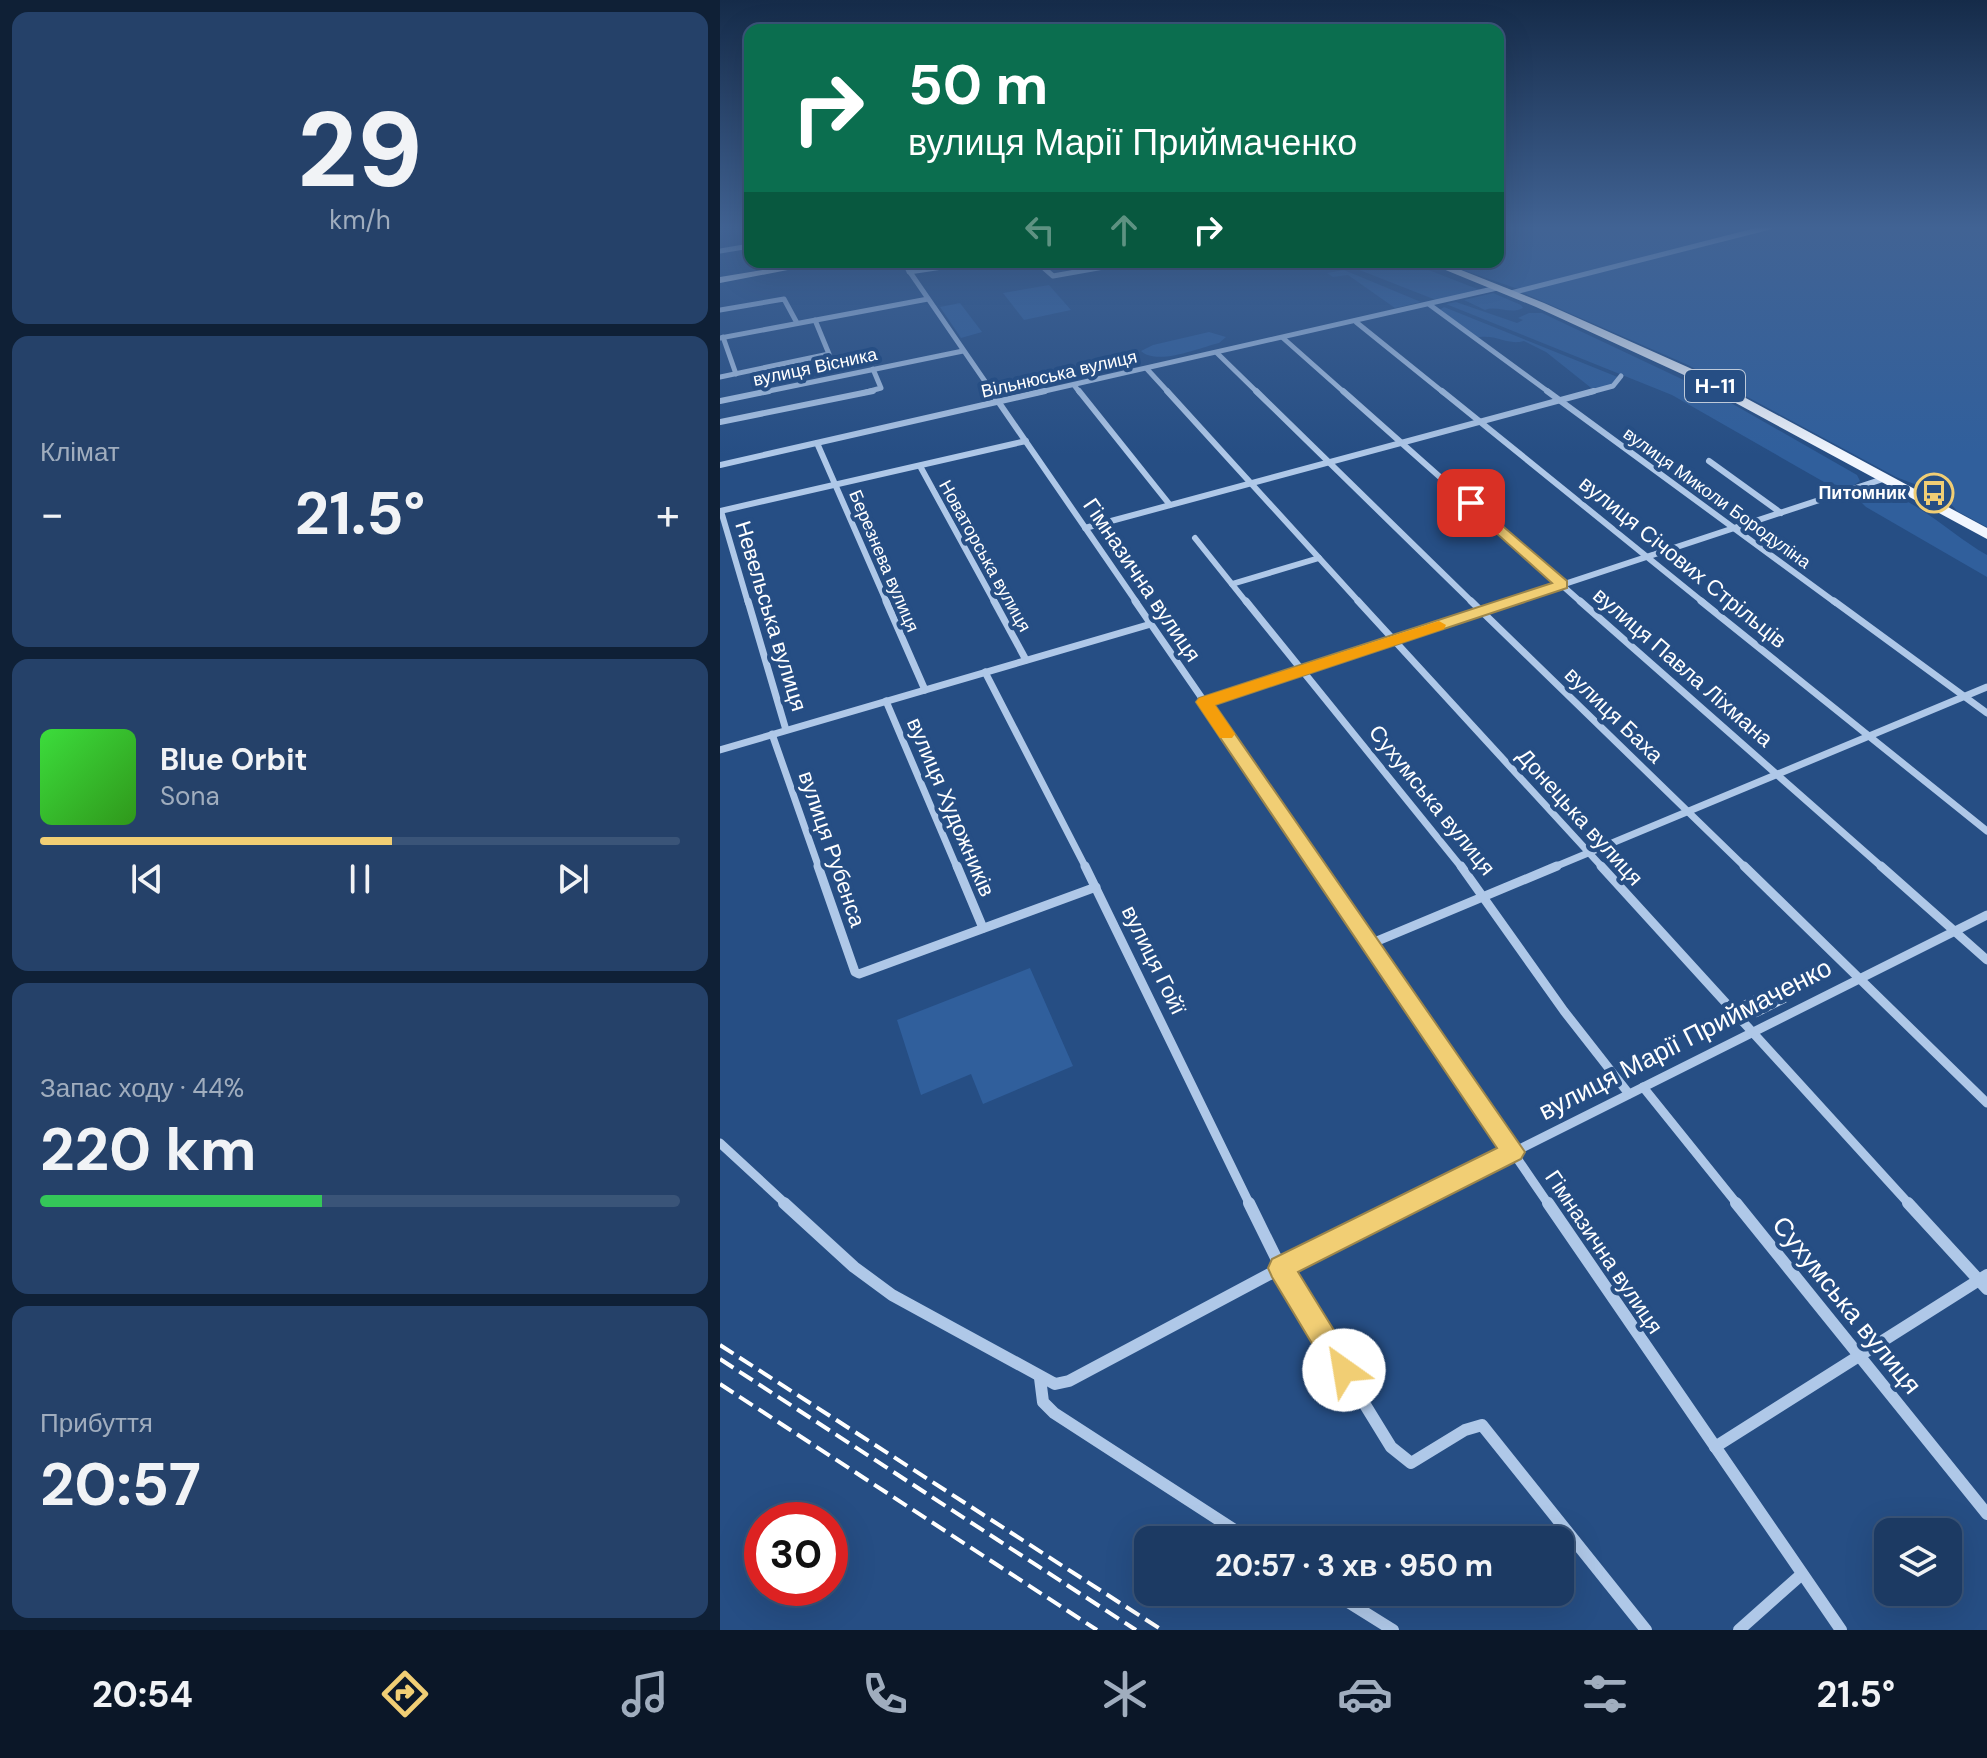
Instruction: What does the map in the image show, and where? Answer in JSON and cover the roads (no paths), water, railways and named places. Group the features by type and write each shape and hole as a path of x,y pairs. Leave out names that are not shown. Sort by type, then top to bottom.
{"main road":[{"name":"Н-11","path":"1534,303 1688,372 1987,534"}],"street":[{"path":"720,310 760,303"},
{"path":"786,303 797,323"},
{"path":"736,374 722,338 906,303"},
{"name":"Гімназична вулиця","path":"931,303 1841,1630"},
{"name":"Вільнюська вулиця","path":"720,465 1438,303"},
{"name":"вулиця Миколи Бородуліна","path":"1430,305 1987,713"},
{"path":"720,377 829,354 815,320"},
{"name":"вулиця Січових Стрільців","path":"1356,322 1987,831"},
{"name":"вулиця Павла Ліхмана","path":"1283,338 1987,960"},
{"name":"вулиця Вісника","path":"720,401 963,351"},
{"name":"вулиця Баха","path":"1217,353 1987,1103"},
{"path":"720,422 873,391 881,388 873,369"},
{"name":"Донецька вулиця","path":"1147,369 1753,1033 1984,1281"},
{"path":"1085,528 1613,386 1621,376"},
{"path":"1074,385 1170,505"},
{"name":"Новаторська вулиця","path":"720,511 1026,441"},
{"name":"Березнева вулиця","path":"817,443 925,690"},
{"path":"1709,461 1781,513"},
{"name":"Новаторська вулиця","path":"920,466 1026,660"},
{"path":"1205,702 1886,478"},
{"name":"Невельська вулиця","path":"720,511 786,730"},
{"name":"Сухумська вулиця","path":"1195,538 1485,896 1564,1011 1629,1094"},
{"path":"1232,584 1319,558"},
{"path":"720,750 1151,624"},
{"name":"вулиця Гойї","path":"985,672 1096,887 1281,1268"},
{"path":"1370,944 1987,687"},
{"name":"вулиця Художників","path":"886,701 983,928"},
{"name":"вулиця Рубенса","path":"772,734 855,972 859,974 983,928"},
{"path":"983,928 1096,887"},
{"name":"вулиця Марії Приймаченко","path":"1040,1378 1055,1384 1069,1381 1281,1268 1987,915"},
{"name":"Сухумська вулиця","path":"1643,1087 1987,1514"},
{"path":"720,1143 854,1267 906,1303 1040,1378 1043,1402 1054,1413 1228,1526"},
{"path":"1281,1268 1391,1447 1402,1458 1411,1463 1427,1458 1467,1428 1482,1425 1646,1630"},
{"path":"1715,1447 1859,1355 1984,1281"},
{"path":"1739,1630 1802,1574"},
{"path":"1354,1606 1393,1630"}],"railway":[{"path":"720,1345 1162,1630"},
{"path":"720,1359 1136,1630"},
{"path":"720,1384 1097,1630"}],"place":[{"name":"Питомник","path":"1934,493"}]}
